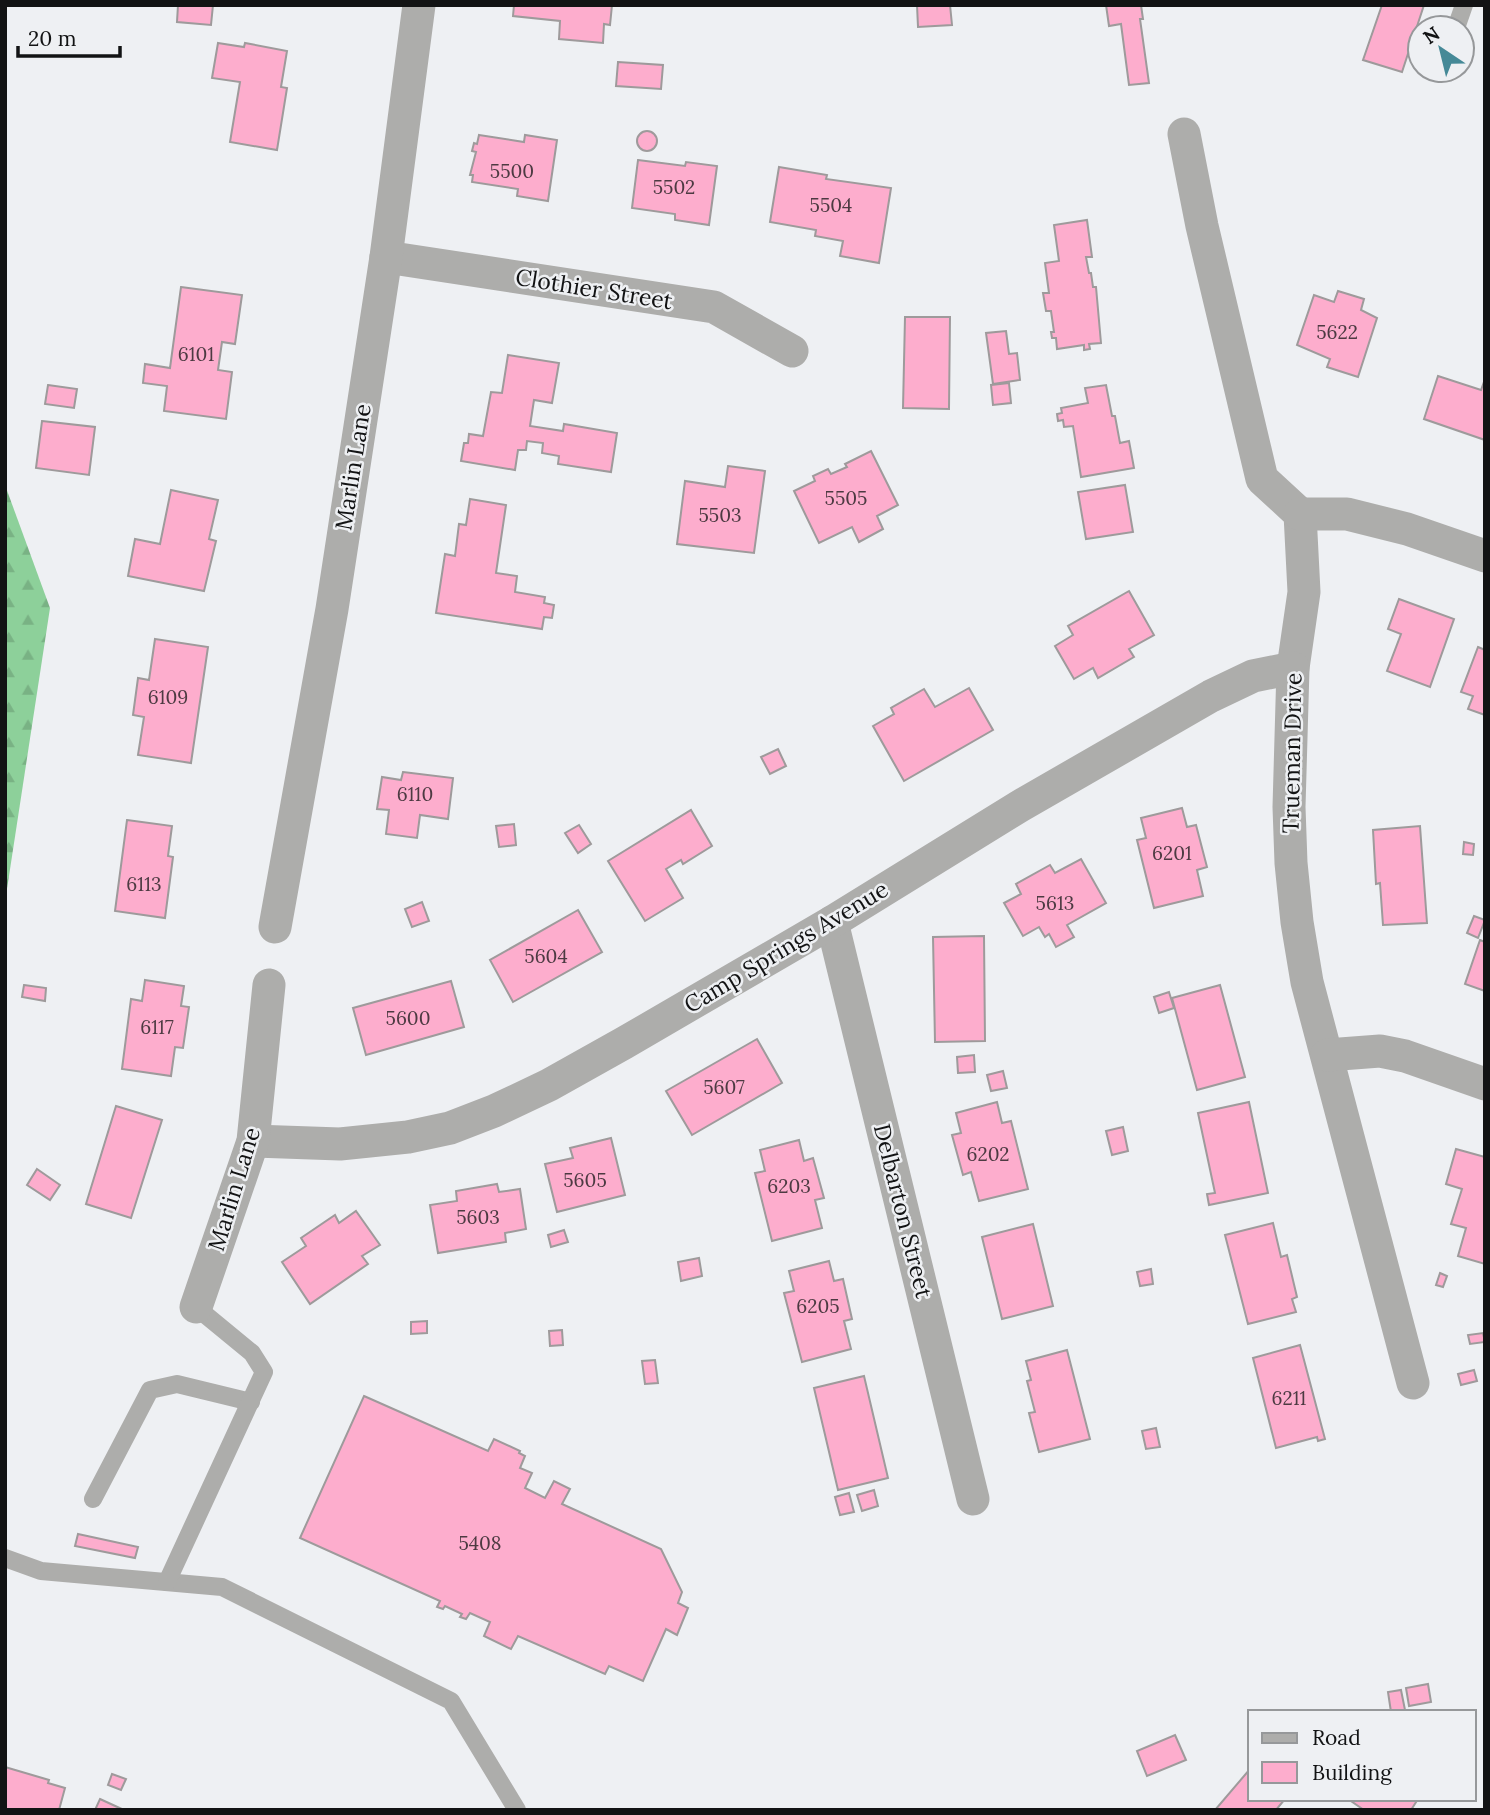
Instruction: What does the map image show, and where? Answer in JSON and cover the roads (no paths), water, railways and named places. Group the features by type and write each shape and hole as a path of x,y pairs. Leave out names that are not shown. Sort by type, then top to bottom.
{"street":[{"name":"Marlin Lane","path":"275,927 332,609 386,257 419,5"},
{"path":"1184,134 1202,226 1262,479 1300,514 1347,514 1407,528 1485,556"},
{"name":"Clothier Street","path":"386,257 714,307 792,351"},
{"name":"Trueman Drive","path":"1300,514 1304,592 1293,668 1289,807 1297,922 1307,982 1413,1383"},
{"name":"Camp Springs Avenue","path":"253,1141 351,1143 408,1138 450,1128 494,1111 549,1085 832,922 1020,806 1211,696 1253,676 1293,668"},
{"name":"Delbarton Street","path":"832,922 973,1499"},
{"name":"Marlin Lane","path":"196,1307 253,1141 269,985"},
{"path":"1327,1055 1380,1051 1405,1056 1485,1084"}],"lane":[{"path":"167,1582 264,1373 252,1353 196,1307"},
{"path":"93,1499 150,1390 177,1384 251,1402"},
{"path":"5,1558 41,1571 222,1587 451,1701 517,1810"}]}
